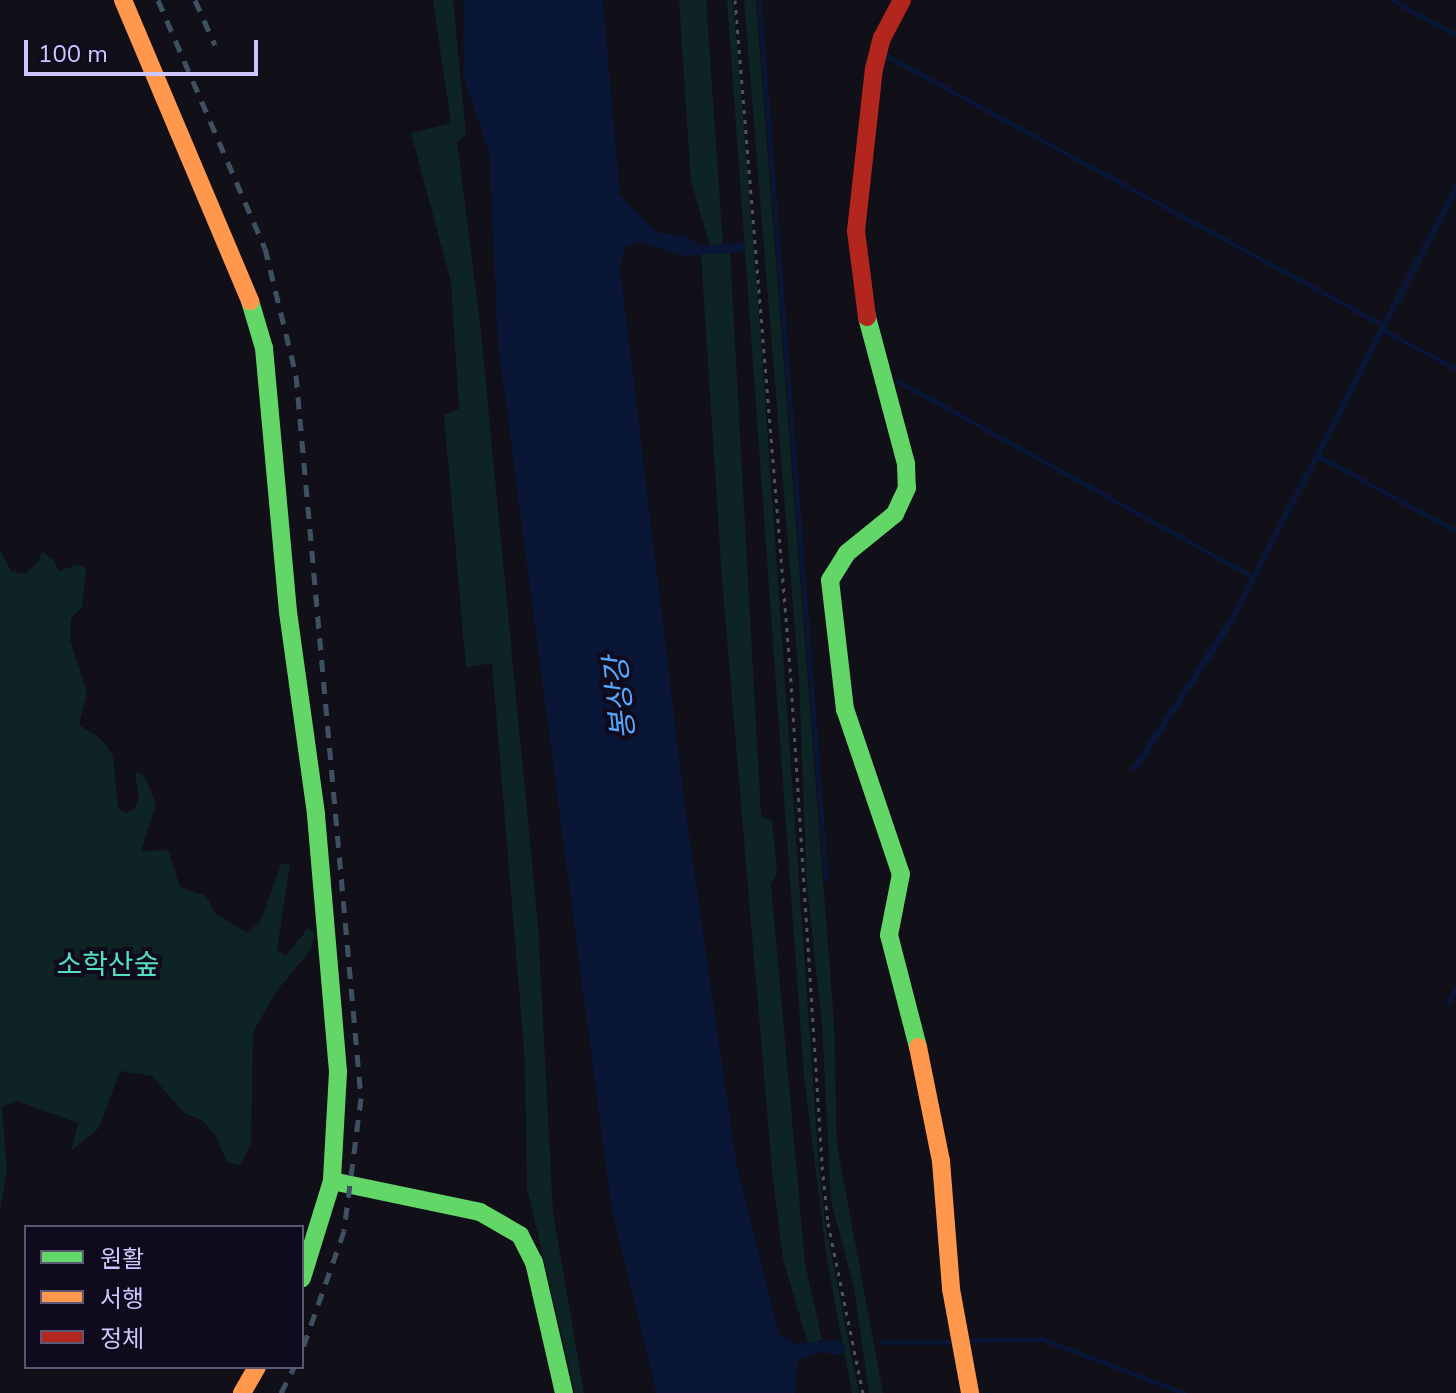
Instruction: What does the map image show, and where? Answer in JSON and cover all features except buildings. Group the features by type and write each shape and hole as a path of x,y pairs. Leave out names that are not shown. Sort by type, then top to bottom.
{"street":[{"path":"123,0 240,268 264,348 288,612 316,815 338,1097 332,1181 304,1272"},
{"path":"902,0 882,38 874,69 856,231 864,305 906,464 907,488 895,514 847,553 830,580 845,709 901,874 889,935 911,1010 941,1161 951,1289 970,1393"},
{"path":"332,1181 376,1194 480,1212 520,1235 534,1262 564,1393"},
{"path":"242,1393 256,1369"}],"path":[{"path":"735,0 790,668 801,906 816,1033 822,1166 828,1223 863,1393"}],"green space":[{"path":"433,0 453,0 466,134 457,142 480,323 538,925 553,1213 584,1393 575,1393 527,1188 525,1062 492,663 466,668 444,415 459,409 451,282 411,133 451,123"},
{"path":"679,0 706,0 723,245 710,246 691,181"},
{"path":"727,0 732,0 737,43 761,340 819,1166 825,1223 859,1393 852,1393 827,1260 804,1076"},
{"path":"744,0 756,0 834,1023 837,1145 883,1393 869,1393 854,1288 831,1200 822,1024 807,887 799,681"},
{"path":"712,250 730,252 761,816 772,821 777,873 771,884 805,1264 822,1339 808,1344 783,1259 772,1170 722,580 701,254"},
{"name":"소학산숲","path":"0,550 11,571 24,574 37,564 42,551 54,560 59,571 77,565 86,568 82,607 71,619 70,639 87,694 79,725 101,739 113,755 118,808 126,813 134,809 139,799 135,772 144,775 156,804 141,851 168,850 180,887 206,896 216,914 248,933 261,920 281,864 290,864 277,950 286,956 308,928 315,934 311,949 276,992 253,1032 251,1144 241,1165 227,1162 215,1135 202,1120 184,1113 152,1076 120,1071 99,1128 71,1151 78,1123 17,1101 2,1107 7,1170 0,1210"}],"water":[{"name":"봉상강","path":"463,0 603,0 620,195 656,232 688,237 702,246 744,242 744,252 684,256 638,242 625,247 620,267 686,814 736,1160 779,1334 798,1344 837,1339 847,1348 840,1355 818,1352 798,1361 795,1393 656,1393 611,1205 498,345 489,153 464,79"},
{"path":"1456,180 1455,197 1229,631 1138,770 1129,771 1232,613"}],"waterway":[{"path":"759,0 826,879"},
{"path":"1392,0 1456,35"},
{"path":"885,55 1379,323"},
{"path":"1383,330 1456,369"},
{"path":"898,381 1251,576"},
{"path":"1318,456 1456,531"},
{"path":"1448,1003 1456,988"},
{"path":"973,1340 1042,1339 1184,1393"},
{"path":"882,1342 958,1342"}],"railway":[{"path":"158,0 265,248 296,375 361,1098 344,1231 304,1344"},
{"path":"195,0 215,45"},
{"path":"281,1393 293,1369"}],"traffic: fast":[{"path":"250,301 264,348 288,612 316,815 338,1072 332,1181 304,1272"},
{"path":"867,317 906,464 907,488 895,514 847,553 830,580 845,709 901,874 889,935 918,1047"},
{"path":"332,1181 480,1212 520,1235 534,1262 564,1393"}],"traffic: slow":[{"path":"123,0 250,301"},
{"path":"918,1047 941,1161 951,1289 970,1393"},
{"path":"242,1393 256,1369"}],"traffic: jam":[{"path":"867,317 856,231 874,69 882,38 902,0"}]}
